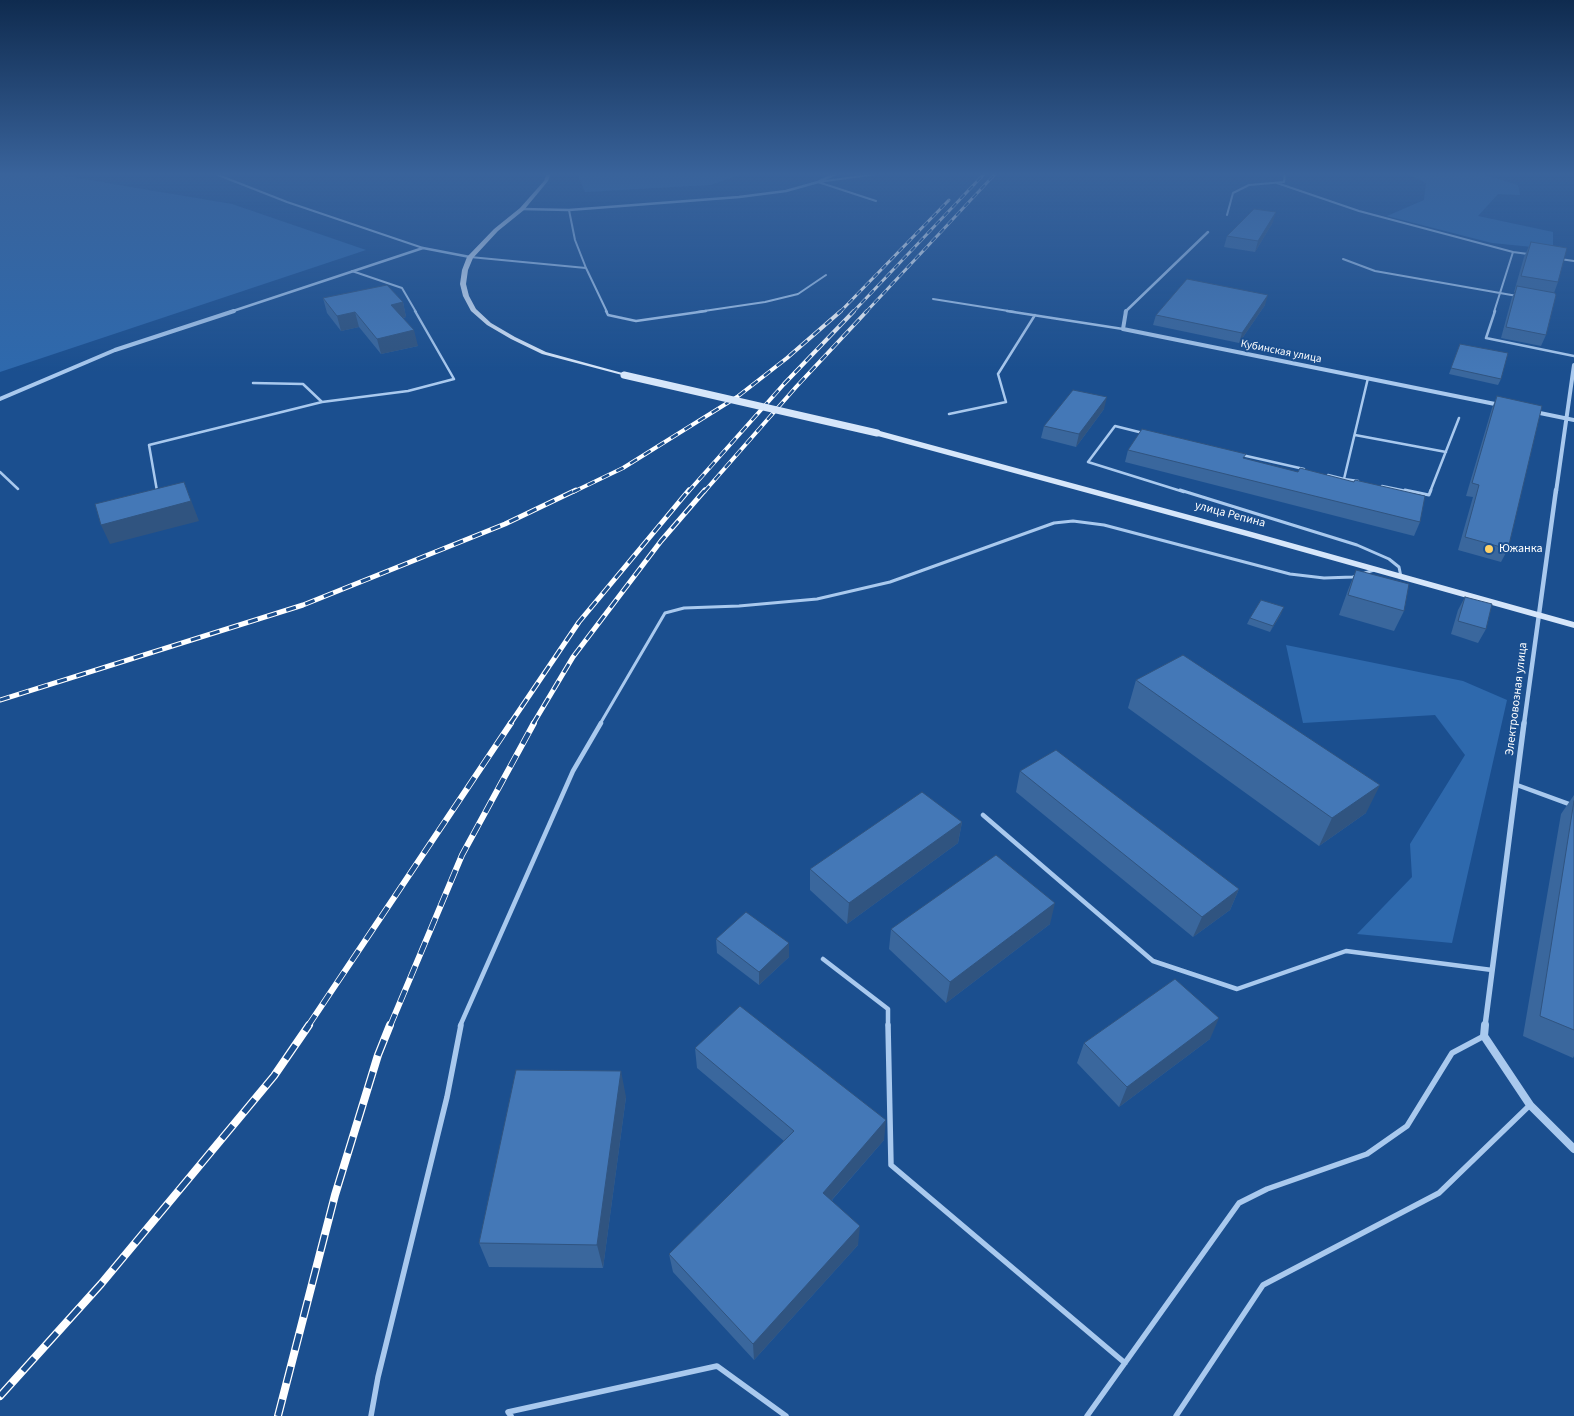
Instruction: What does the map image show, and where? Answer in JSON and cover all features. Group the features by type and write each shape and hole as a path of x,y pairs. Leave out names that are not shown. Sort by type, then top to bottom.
{"main road":[{"path":"470,257 487,239"},
{"name":"улица Репина","path":"470,257 465,270 463,284 466,296 473,310 489,324 544,353 624,375 878,433 1574,625"}],"street":[{"path":"1123,329 1125,312 1201,239"},
{"path":"0,399 115,350 423,248 470,257"},
{"name":"Кубинская улица","path":"1123,329 1509,407"},
{"name":"Электровозная улица","path":"1484,1036 1538,616 1574,365"},
{"path":"1528,411 1574,420"},
{"path":"1484,1036 1530,1105 1574,1149"}],"lane":[{"path":"397,239 423,248"},
{"path":"575,239 608,315 636,321 765,302 798,294 826,275"},
{"path":"1464,239 1513,252 1531,254"},
{"path":"1513,252 1486,338 1574,356"},
{"path":"470,257 586,268"},
{"path":"1557,258 1574,261"},
{"path":"1343,259 1375,271 1525,297"},
{"path":"156,491 149,445 322,402 408,391 454,379 402,288 352,271"},
{"path":"933,299 1123,329"},
{"path":"949,414 1006,402 998,374 1035,315"},
{"path":"1344,479 1368,378"},
{"path":"253,383 303,384 322,402"},
{"path":"1372,484 1429,495 1459,418"},
{"path":"1144,433 1115,426 1088,462 1357,545 1389,559 1398,567 1401,577"},
{"path":"1355,435 1446,452"},
{"path":"1239,455 1306,470"},
{"path":"0,472 18,489"},
{"path":"1325,474 1363,482"},
{"path":"371,1416 378,1377 447,1097 461,1023 573,771 665,613 684,608 739,606 817,599 890,582 1054,523 1073,521 1104,525 1290,574 1324,578 1353,577 1376,570"},
{"path":"1516,785 1574,806"},
{"path":"983,815 1153,961 1237,989 1346,951 1492,970"},
{"path":"823,959 888,1009 890,1165 1125,1363"},
{"path":"1087,1416 1239,1203 1267,1189 1367,1154 1407,1126 1452,1053 1484,1036"},
{"path":"1176,1416 1263,1285 1439,1193 1530,1105"},
{"path":"510,1416 508,1412 717,1366 786,1416"}],"shaded area":[{"path":"0,239 334,239 366,250 0,372"},
{"path":"1477,239 1553,239 1553,249 1492,243"},
{"path":"1286,645 1463,681 1507,700 1452,943 1357,934 1412,877 1410,844 1465,755 1435,715 1303,723"}],"building":[{"path":"1531,242 1567,248 1558,282 1521,276"},
{"path":"1187,279 1268,295 1242,333 1156,315"},
{"path":"387,285 403,302 391,305 414,330 377,339 355,312 337,316 323,298"},
{"path":"1517,286 1555,293 1546,335 1506,327"},
{"path":"1460,344 1508,353 1501,379 1451,368"},
{"path":"1073,390 1107,397 1079,434 1044,426"},
{"path":"1497,396 1542,406 1508,549 1465,537 1479,485 1472,483"},
{"path":"1142,429 1246,454 1243,458 1298,472 1300,468 1354,482 1355,480 1425,496 1420,522 1128,450"},
{"path":"184,482 191,501 101,525 95,504"},
{"path":"1356,570 1409,584 1404,611 1348,595"},
{"path":"1465,597 1492,604 1486,629 1458,621"},
{"path":"1261,600 1284,607 1273,626 1250,618"},
{"path":"1183,655 1380,785 1332,818 1136,680"},
{"path":"1056,750 1239,889 1202,917 1020,771"},
{"path":"922,792 962,822 849,903 810,869"},
{"path":"1574,801 1574,1030 1540,1016"},
{"path":"996,855 1055,903 950,982 891,929"},
{"path":"746,912 789,943 759,972 716,939"},
{"path":"1175,979 1219,1018 1127,1087 1084,1043"},
{"path":"740,1006 886,1120 823,1193 860,1226 753,1344 669,1254 794,1131 695,1048"},
{"path":"516,1070 621,1071 597,1245 479,1243"}],"railway":[{"path":"841,311 911,239"},
{"path":"853,312 922,239"},
{"path":"866,312 934,239"},
{"path":"573,492 623,468 737,397 787,358 841,311"},
{"path":"688,492 784,384 854,311"},
{"path":"704,492 796,387 867,311"},
{"path":"0,700 303,605 505,524 576,490"},
{"path":"510,724 579,622 689,490"},
{"path":"533,724 573,657 661,541 705,490"},
{"path":"308,1026 511,723"},
{"path":"390,1026 462,855 534,723"},
{"path":"0,1396 101,1284 274,1076 309,1025"},
{"path":"278,1416 335,1195 378,1055 390,1025"}],"place":[{"name":"Южанка","path":"1489,549"}]}
